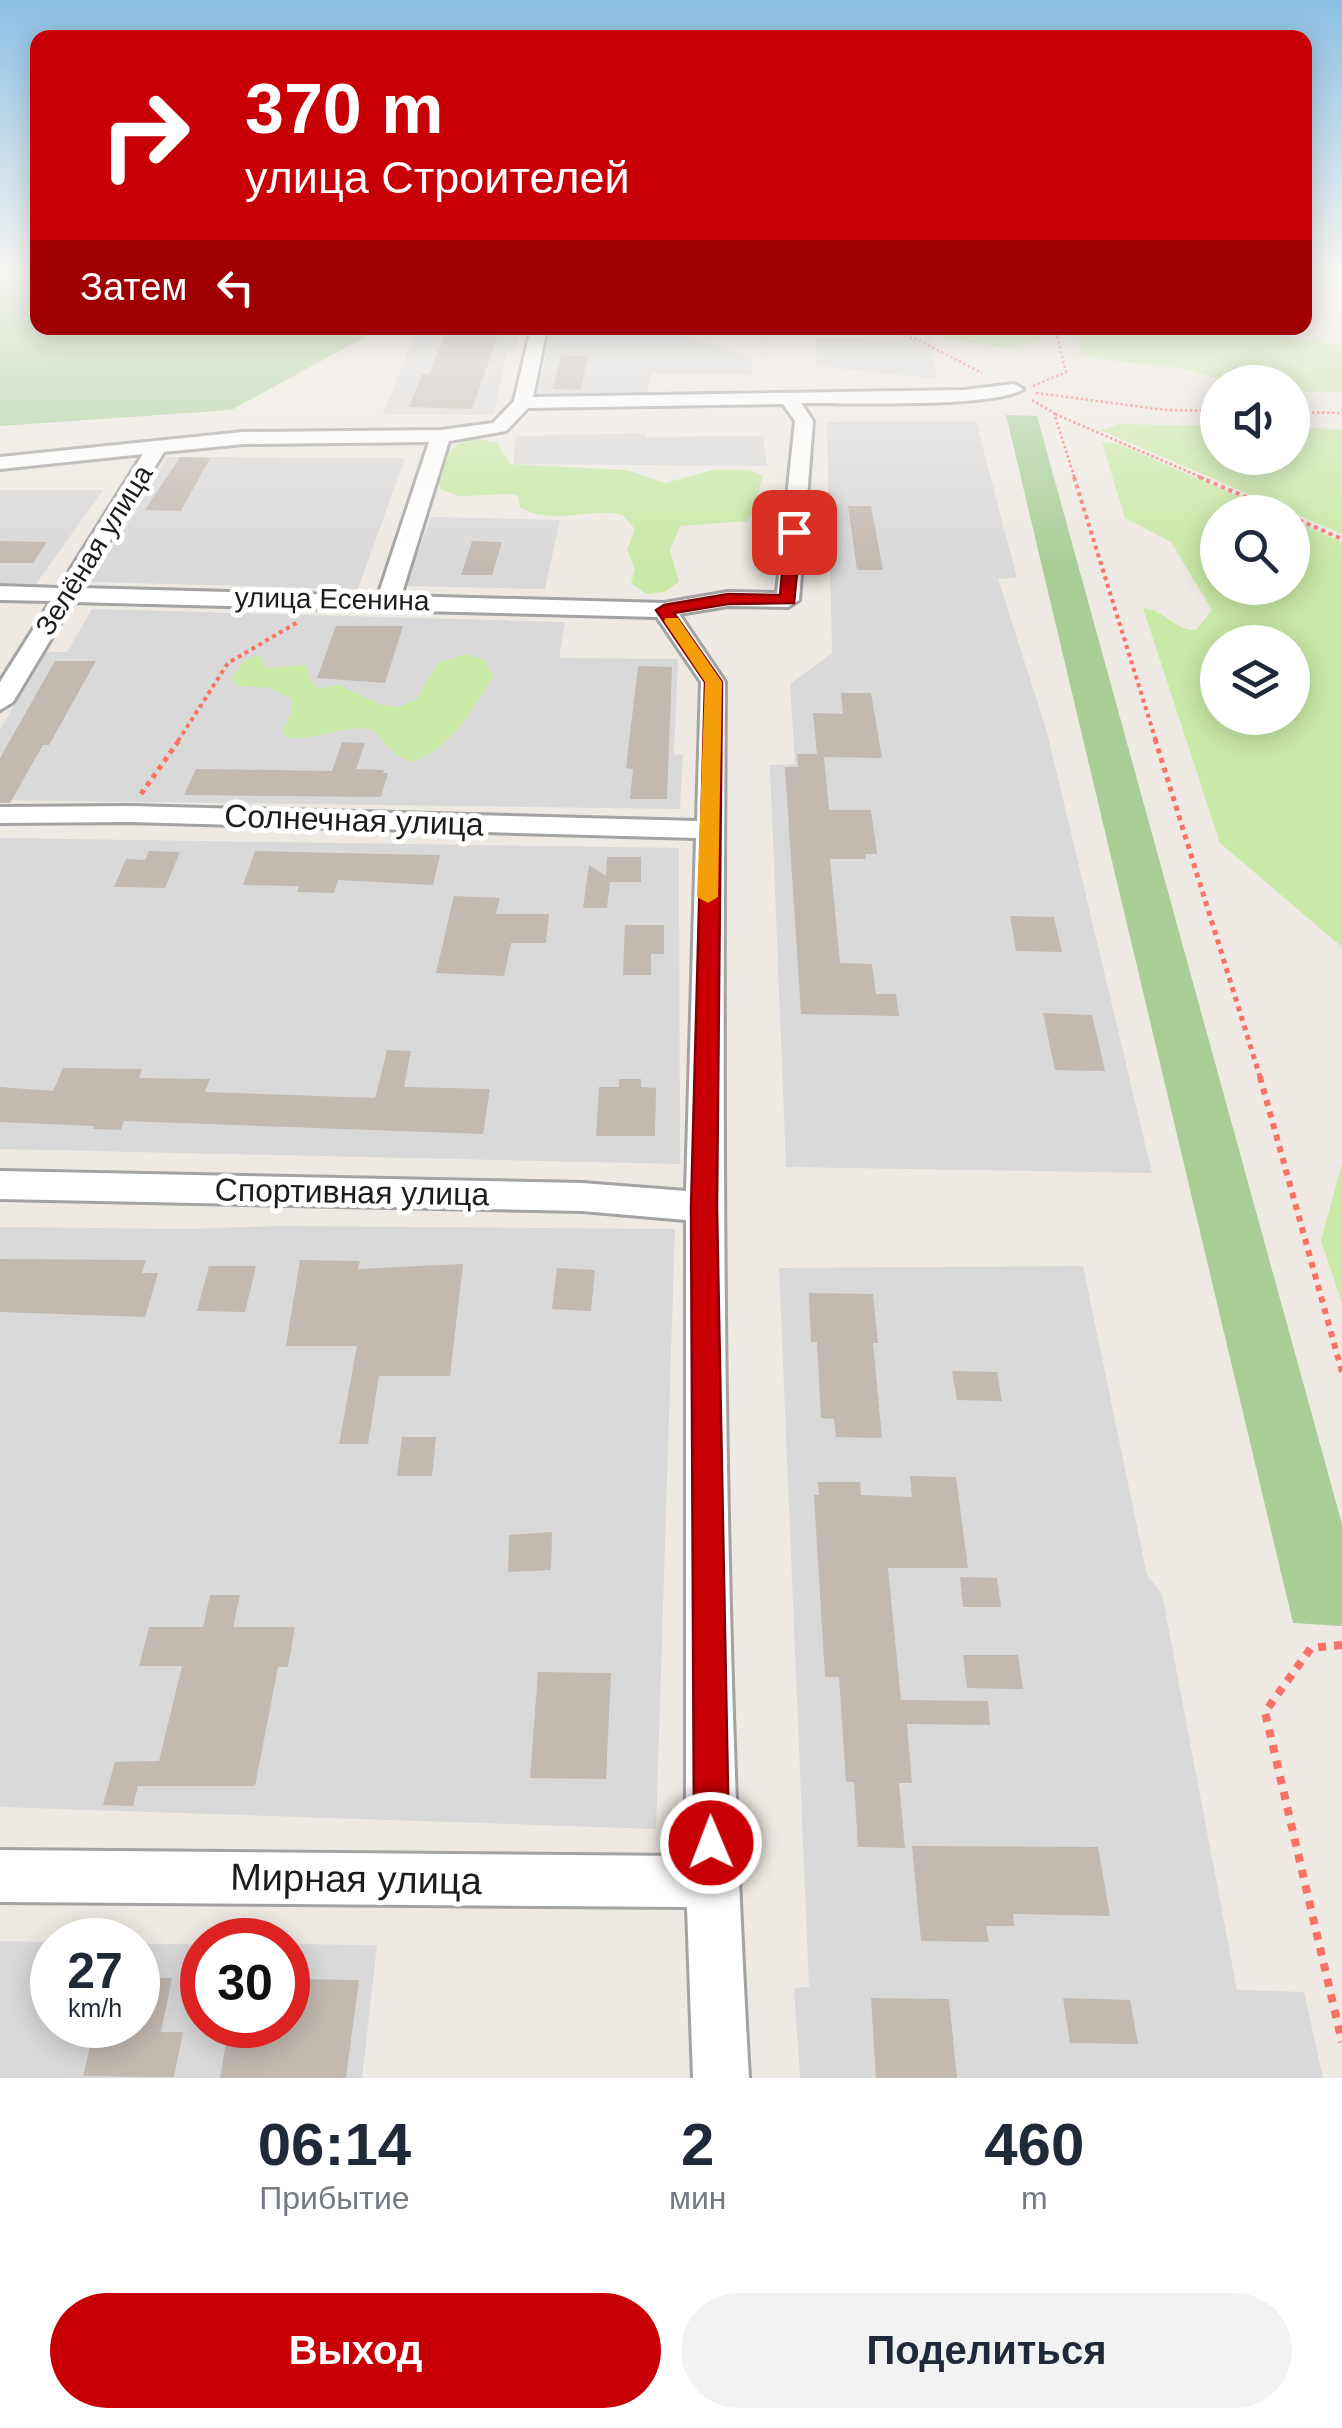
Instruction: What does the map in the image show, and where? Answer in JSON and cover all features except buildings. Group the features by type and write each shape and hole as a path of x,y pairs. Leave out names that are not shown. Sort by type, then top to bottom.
{"street":[{"path":"0,462 243,438 441,436 499,427 522,402 529,371"},
{"path":"522,402 964,396 1014,389"},
{"name":"улица Есенина","path":"0,593 664,610 728,599 788,600 804,421 789,400"},
{"path":"388,600 441,436"},
{"name":"Зелёная улица","path":"0,702 156,449"},
{"path":"664,610 713,682 704,1207 712,1882 721,2078"},
{"name":"Солнечная улица","path":"0,815 130,814 708,830"},
{"name":"Спортивная улица","path":"0,1184 582,1197 704,1207"},
{"name":"Мирная улица","path":"0,1876 712,1882"}],"path":[{"path":"979,371 1054,413 1242,495"},
{"path":"1014,389 1033,386 1066,371"},
{"path":"1014,389 1166,410 1200,411"},
{"path":"1310,412 1342,413"},
{"path":"1054,413 1277,1131 1342,1372"},
{"path":"1310,526 1342,539"},
{"path":"130,814 160,762 207,701 228,664 338,599"},
{"path":"1342,1644 1311,1648 1265,1712 1342,2042"}],"shaded area":[{"path":"401,371 503,371 494,415 383,414"},
{"path":"542,371 752,371 752,375 651,373 647,396 537,395"},
{"path":"863,371 936,371 937,379"},
{"path":"976,421 1017,578 998,579 1047,732 1152,1173 786,1167 770,765 795,764 790,684 832,653 827,422"},
{"path":"646,433 646,437 763,436 767,466 513,464 516,436"},
{"path":"167,457 405,458 358,589 89,582"},
{"path":"0,490 103,490 36,584 0,583"},
{"path":"431,517 560,520 545,589 405,586"},
{"path":"92,609 565,622 559,658 678,659 674,754 683,755 680,809 0,800 0,730 45,652 67,652"},
{"path":"0,838 679,848 680,1164 0,1149"},
{"path":"0,1227 675,1229 656,1829 0,1807"},
{"path":"1083,1266 1147,1575 1162,1594 1237,1990 1304,1992 1323,2078 800,2078 794,1988 809,1987 779,1268"},
{"path":"0,1941 30,1942 30,2048 160,2048 160,1944 180,1944 180,2048 310,2048 310,1944 377,1945 362,2078 0,2078"}],"green space":[{"path":"0,371 303,371 231,410 0,426"},
{"path":"1310,371 1342,371 1342,392 1310,391"},
{"path":"1006,415 1037,416 1342,1524 1342,1626 1293,1623"},
{"path":"1119,424 1200,426 1200,473 1100,430"},
{"path":"1310,428 1342,429 1342,534 1310,520 1310,495 1251,495 1205,475 1310,475"},
{"path":"474,438 497,443 510,464 627,470 665,483 713,470 750,470 763,476 758,493 760,504 747,521 680,526 670,550 679,582 664,592 646,594 631,583 635,570 627,549 635,529 623,515 545,515 520,507 518,496 513,494 460,496 441,490 439,472 445,457 457,445"},
{"path":"1102,442 1119,444 1235,495 1200,495 1200,590 1171,542 1125,518"},
{"path":"1310,528 1342,542 1342,947 1220,843 1143,608 1196,630 1200,625 1212,610 1209,605 1310,605"},
{"path":"468,654 486,661 493,678 448,739 425,757 411,762 396,755 372,729 287,738 282,731 292,711 291,698 270,688 236,686 232,678 248,659 262,657 263,666 268,668 306,665 308,677 318,689 339,685 381,705 399,707 416,700 438,662"},
{"path":"1342,1163 1342,1303 1321,1241"}],"slow traffic":[{"path":"672,621 713,682 708,897"}],"route":[{"path":"711,1843 704,1207 713,682 664,610 728,599 788,600 794,532"}]}
